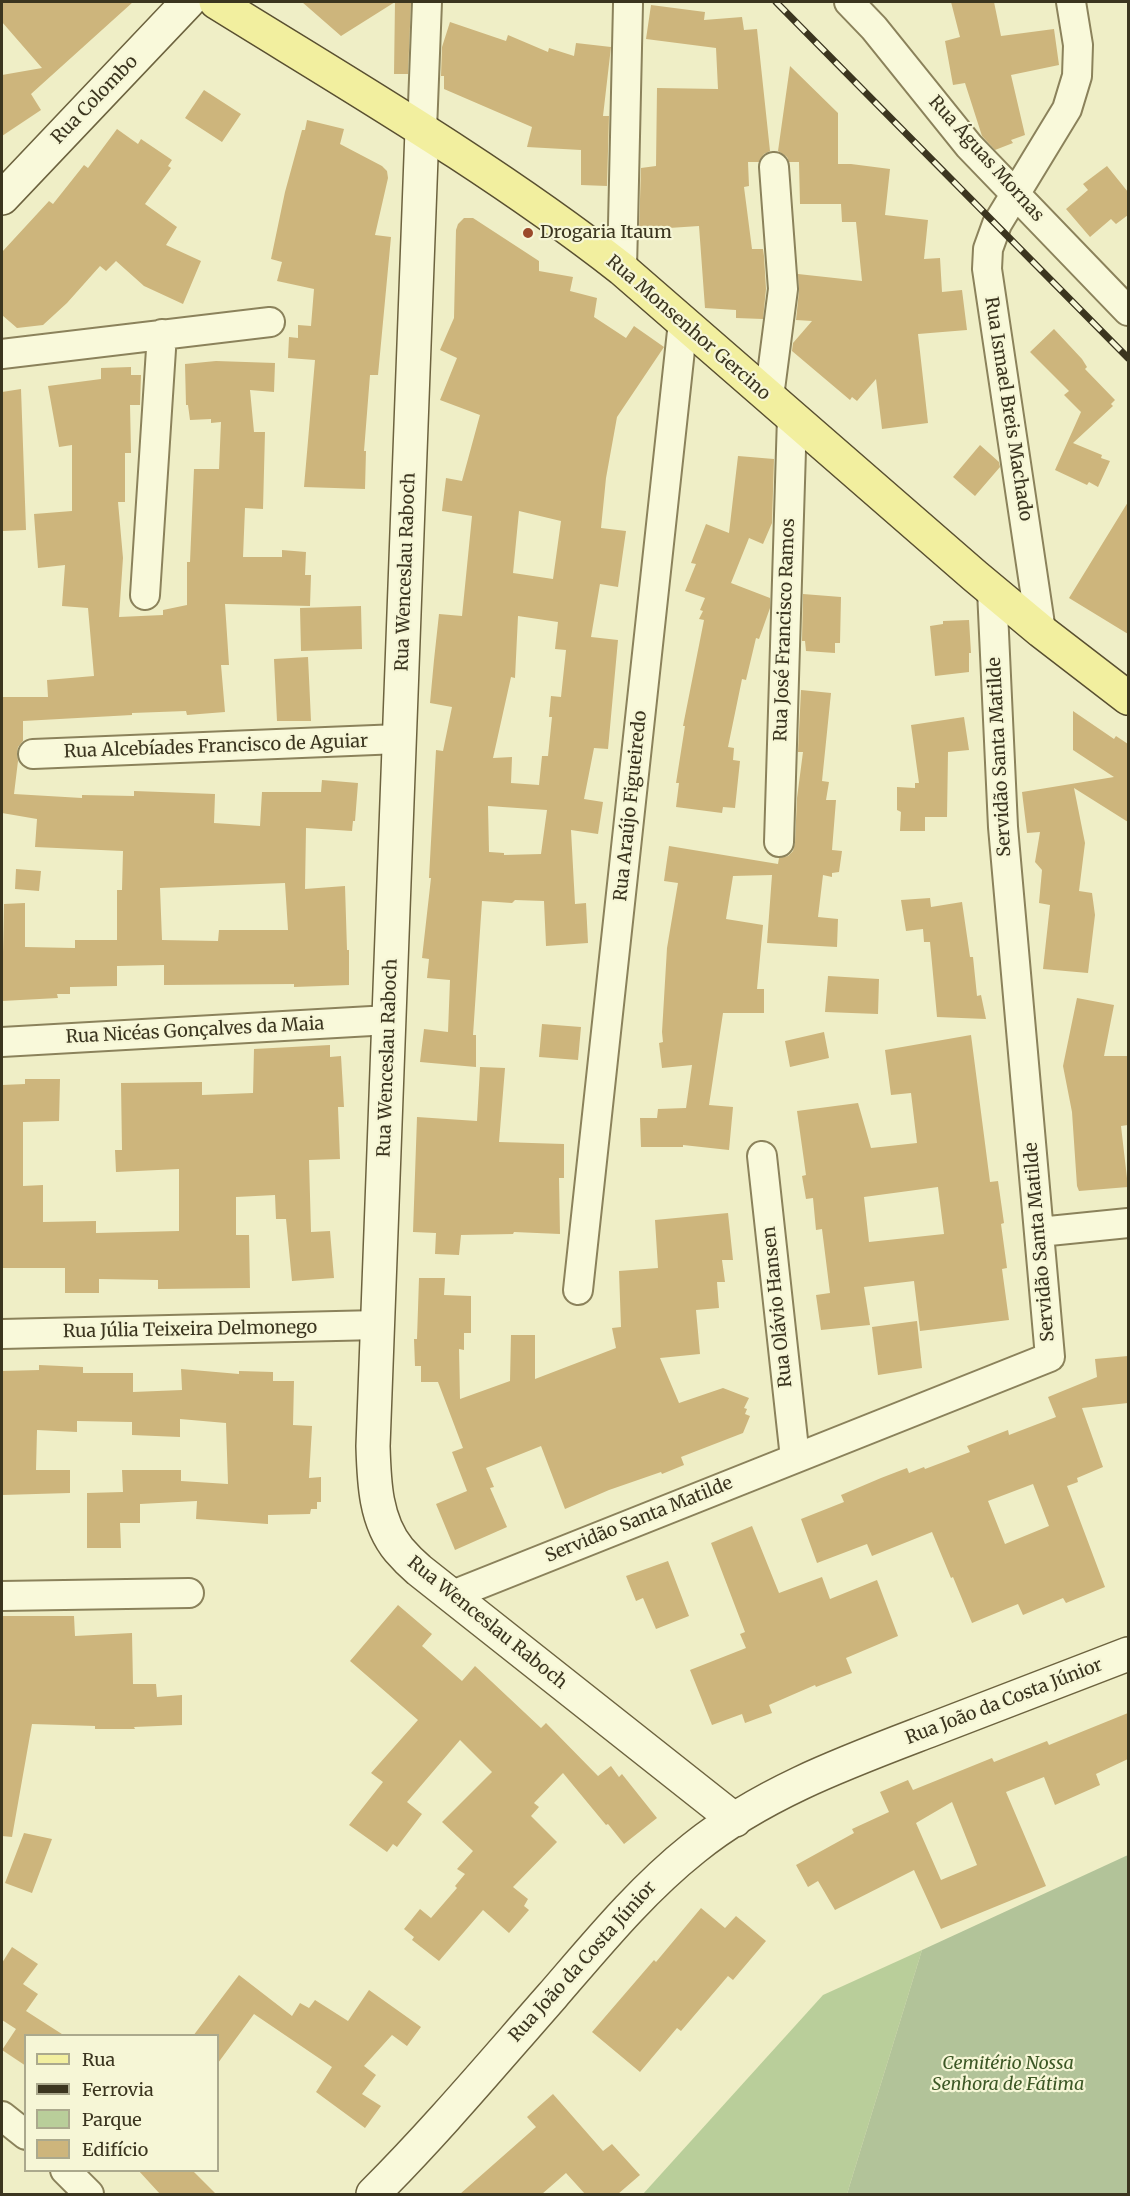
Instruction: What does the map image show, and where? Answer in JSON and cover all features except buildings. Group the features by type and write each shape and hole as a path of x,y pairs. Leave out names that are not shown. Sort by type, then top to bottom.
{"main road":[{"name":"Rua Monsenhor Gercino","path":"216,2 536,204 622,269 992,590 1128,698"}],"street":[{"name":"Rua Colombo","path":"2,198 188,2"},
{"path":"422,130 427,2"},
{"name":"Rua Águas Mornas","path":"849,2 969,146 1128,311"},
{"name":"Rua Ismael Breis Machado","path":"1041,631 987,269 988,249 997,224 1067,109 1077,76 1078,45 1071,2"},
{"path":"622,269 628,4"},
{"name":"Rua Wenceslau Raboch","path":"422,130 373,1446 378,1505 386,1527 398,1549 419,1570 735,1820"},
{"name":"Rua José Francisco Ramos","path":"774,167 783,289 779,842"},
{"path":"2,354 270,322"},
{"name":"Rua Araújo Figueiredo","path":"578,1290 683,322"},
{"path":"145,595 162,334"},
{"name":"Servidão Santa Matilde","path":"450,1596 1050,1357 1003,827 992,590"},
{"name":"Rua Alcebíades Francisco de Aguiar","path":"33,754 399,739"},
{"name":"Rua Nicéas Gonçalves da Maia","path":"2,1041 389,1020"},
{"name":"Rua Olávio Hansen","path":"762,1156 795,1458"},
{"path":"1039,1232 1128,1223"},
{"name":"Rua Júlia Teixeira Delmonego","path":"2,1334 378,1325"},
{"path":"2,1596 189,1593"},
{"name":"Rua João da Costa Júnior","path":"373,2194 451,2112 629,1907 657,1879 696,1846 771,1799 854,1759 1128,1654"},
{"path":"2,2116 24,2133"},
{"path":"67,2172 89,2194"}],"green space":[{"name":"Cemitério Nossa Senhora de Fátima","path":"1128,1855 1128,2194 847,2194 922,1950"},
{"path":"922,1950 847,2194 643,2194 823,1995"}],"railway":[{"path":"776,2 1128,358"}],"place":[{"name":"Drogaria Itaum","path":"528,233"}]}
